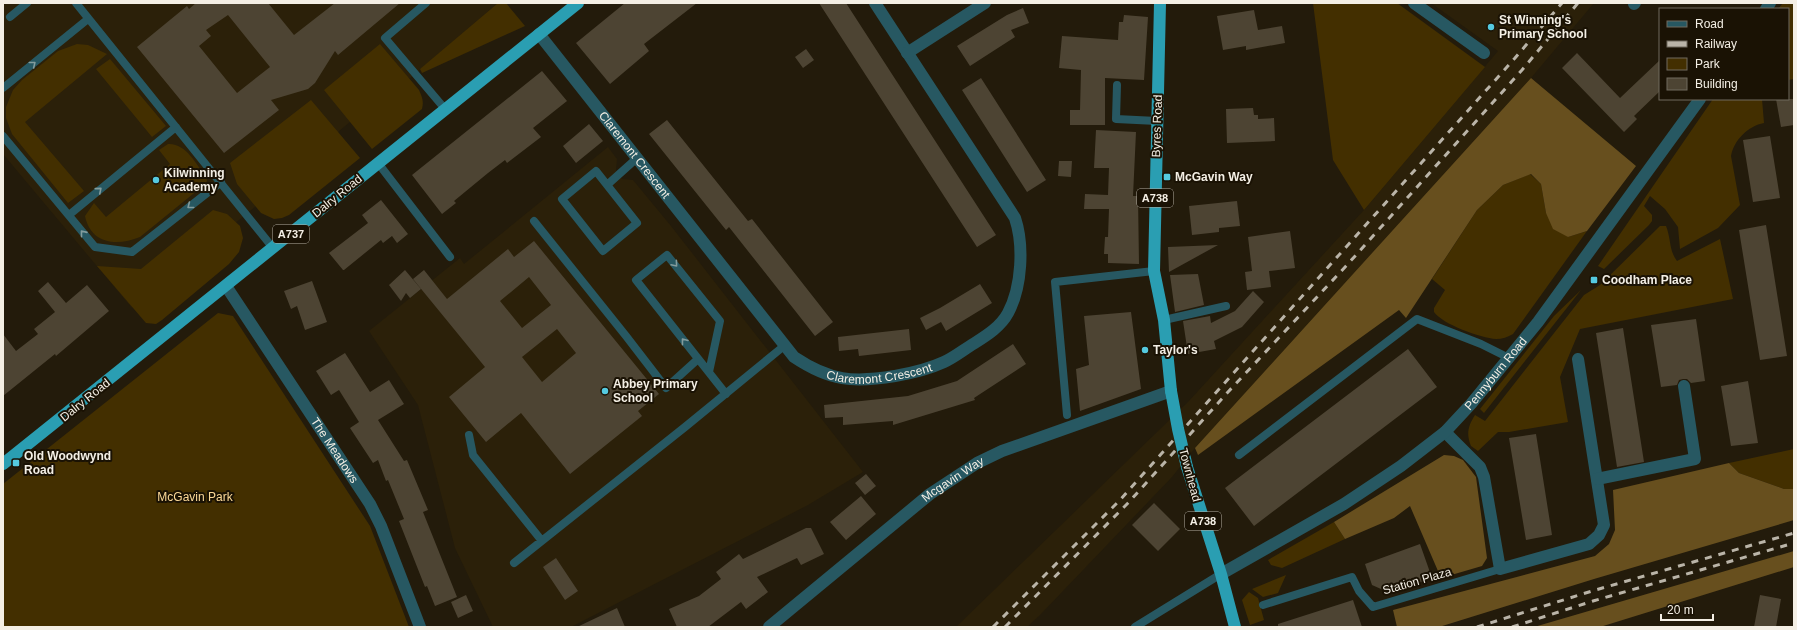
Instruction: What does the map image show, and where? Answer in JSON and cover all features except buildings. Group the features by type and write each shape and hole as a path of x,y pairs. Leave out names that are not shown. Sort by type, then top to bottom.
{"highway":[{"name":"Dalry Road","path":"3,464 578,3"},
{"name":"Byres Road","path":"1160,3 1154,271 1164,320 1171,391"},
{"name":"Townhead","path":"1171,391 1187,467 1221,574 1235,627"}],"street":[{"name":"Claremont Crescent","path":"539,34 636,159 794,357 818,372 839,378 869,380 906,374 945,362 993,331 1008,312 1015,295 1021,248 1020,232 1015,218 875,3"},
{"path":"907,53 986,3"},
{"path":"1414,3 1484,53"},
{"name":"Pennyburn Road","path":"1221,574 1344,504 1401,466 1445,432 1538,322 1699,100"},
{"name":"The Meadows","path":"226,286 370,504 420,627"},
{"path":"1445,432 1480,467 1484,476 1500,569 1589,544 1599,535 1604,524 1578,359"},
{"path":"1597,479 1695,459 1684,386"},
{"name":"Mcgavin Way","path":"769,627 930,494 977,463 1002,451 1171,391"}],"lane":[{"path":"10,17 27,3"},
{"path":"76,3 273,248"},
{"path":"426,3 385,38 445,109"},
{"path":"3,88 88,19"},
{"path":"1117,85 1116,120 1157,121"},
{"path":"70,216 176,127"},
{"path":"3,136 95,247 132,252 221,182"},
{"path":"607,185 636,159"},
{"path":"378,163 450,257"},
{"path":"596,172 607,185 637,223 603,251 562,199 596,172"},
{"path":"534,221 666,388 698,359"},
{"path":"709,372 720,321 667,255 636,280 726,394"},
{"path":"1067,415 1055,282 1154,271"},
{"path":"1164,320 1226,306"},
{"path":"1239,455 1416,319 1481,344 1509,358"},
{"path":"514,563 784,346"},
{"path":"469,435 473,455 542,541"},
{"name":"Station Plaza","path":"1263,605 1352,577 1359,591 1373,607 1500,569"},
{"path":"1135,627 1221,574"}],"shaded area":[{"name":"Kilwinning Academy","path":"3,3 498,3 360,121 350,122 339,131 334,142 132,308 3,154"},
{"path":"1431,3 1594,3 1531,78 1195,448 1172,477 1040,615 1027,627 956,627 1188,402 1364,210 1498,51"},
{"path":"1531,78 1636,166 1587,231 1568,237 1553,229 1546,213 1541,184 1531,174 1503,185 1477,210 1406,318 1399,310 1198,455 1195,448"},
{"name":"Abbey Primary School","path":"608,147 617,159 616,170 622,179 633,180 671,226 863,472 808,505 571,627 493,627 455,548 418,405 369,331 460,258 464,264"},
{"path":"1444,455 1454,456 1463,460 1476,477 1487,558 1482,566 1441,578 1410,506 1394,518 1345,539 1334,522"},
{"path":"1729,463 1739,473 1784,489 1794,489 1794,520 1594,579 1439,627 1397,627 1393,610 1595,556 1609,544 1615,530 1613,490"},
{"path":"1794,551 1794,567 1600,627 1534,627"}],"green space":[{"path":"498,3 506,3 525,26 422,73 420,69"},
{"path":"1313,3 1397,3 1485,67 1364,210 1333,160"},
{"path":"1783,3 1794,3 1794,79 1789,80 1789,8 1779,8"},
{"path":"77,44 88,45 107,54 25,122 84,191 68,203 12,134 6,118 6,107 13,90 22,80 58,51"},
{"path":"380,44 419,90 423,104 422,109 372,149 324,90"},
{"path":"110,59 166,126 152,137 96,69"},
{"path":"311,100 360,158 289,215 274,219 261,213 237,184 230,163"},
{"path":"1712,100 1762,100 1764,123 1753,127 1739,139 1731,156 1740,205 1718,228 1680,249 1678,227 1665,209 1650,196 1644,206 1652,215 1652,221 1604,269 1598,266"},
{"path":"168,144 180,147 190,155 206,177 207,181 140,237 123,242 106,241 99,238 88,226 85,216 94,203 106,217 170,164 159,150"},
{"path":"1530,174 1541,184 1546,213 1568,237 1587,231 1513,334 1496,339 1462,330 1453,326 1438,317 1434,312 1434,308 1445,290 1432,279 1477,210 1503,185"},
{"path":"213,210 227,214 240,226 243,238 239,252 229,264 162,320 156,324 146,323 97,266 141,269"},
{"path":"1660,226 1666,226 1671,249 1677,261 1720,239 1733,299 1580,329 1560,377 1568,422 1509,432 1498,432 1478,451 1471,446 1468,430 1475,415 1485,421 1584,295 1600,285"},
{"path":"1581,290 1484,413 1480,409 1554,316"},
{"name":"McGavin Park","path":"218,313 233,316 370,526 409,627 3,627 3,484"},
{"path":"1794,449 1794,489 1784,489 1739,473 1729,463"},
{"path":"1334,522 1345,539 1282,568 1271,565 1268,560"},
{"path":"1286,575 1278,593 1263,597 1252,589"},
{"path":"1249,592 1258,598 1264,620 1250,625 1242,600"}],"railway":[{"path":"993,627 1120,500 1515,58 1562,3"},
{"path":"1005,627 1129,502 1228,392 1347,265 1522,70 1578,3"},
{"path":"1477,627 1592,591 1794,533"},
{"path":"1512,627 1593,601 1794,543"}],"place":[{"name":"St Winning's Primary School","path":"1491,27"},
{"name":"McGavin Way","path":"1167,177"},
{"name":"Kilwinning Academy","path":"156,180"},
{"name":"Coodham Place","path":"1594,280"},
{"name":"Taylor's","path":"1145,350"},
{"name":"Abbey Primary School","path":"605,391"},
{"name":"Old Woodwynd Road","path":"16,463"}]}
